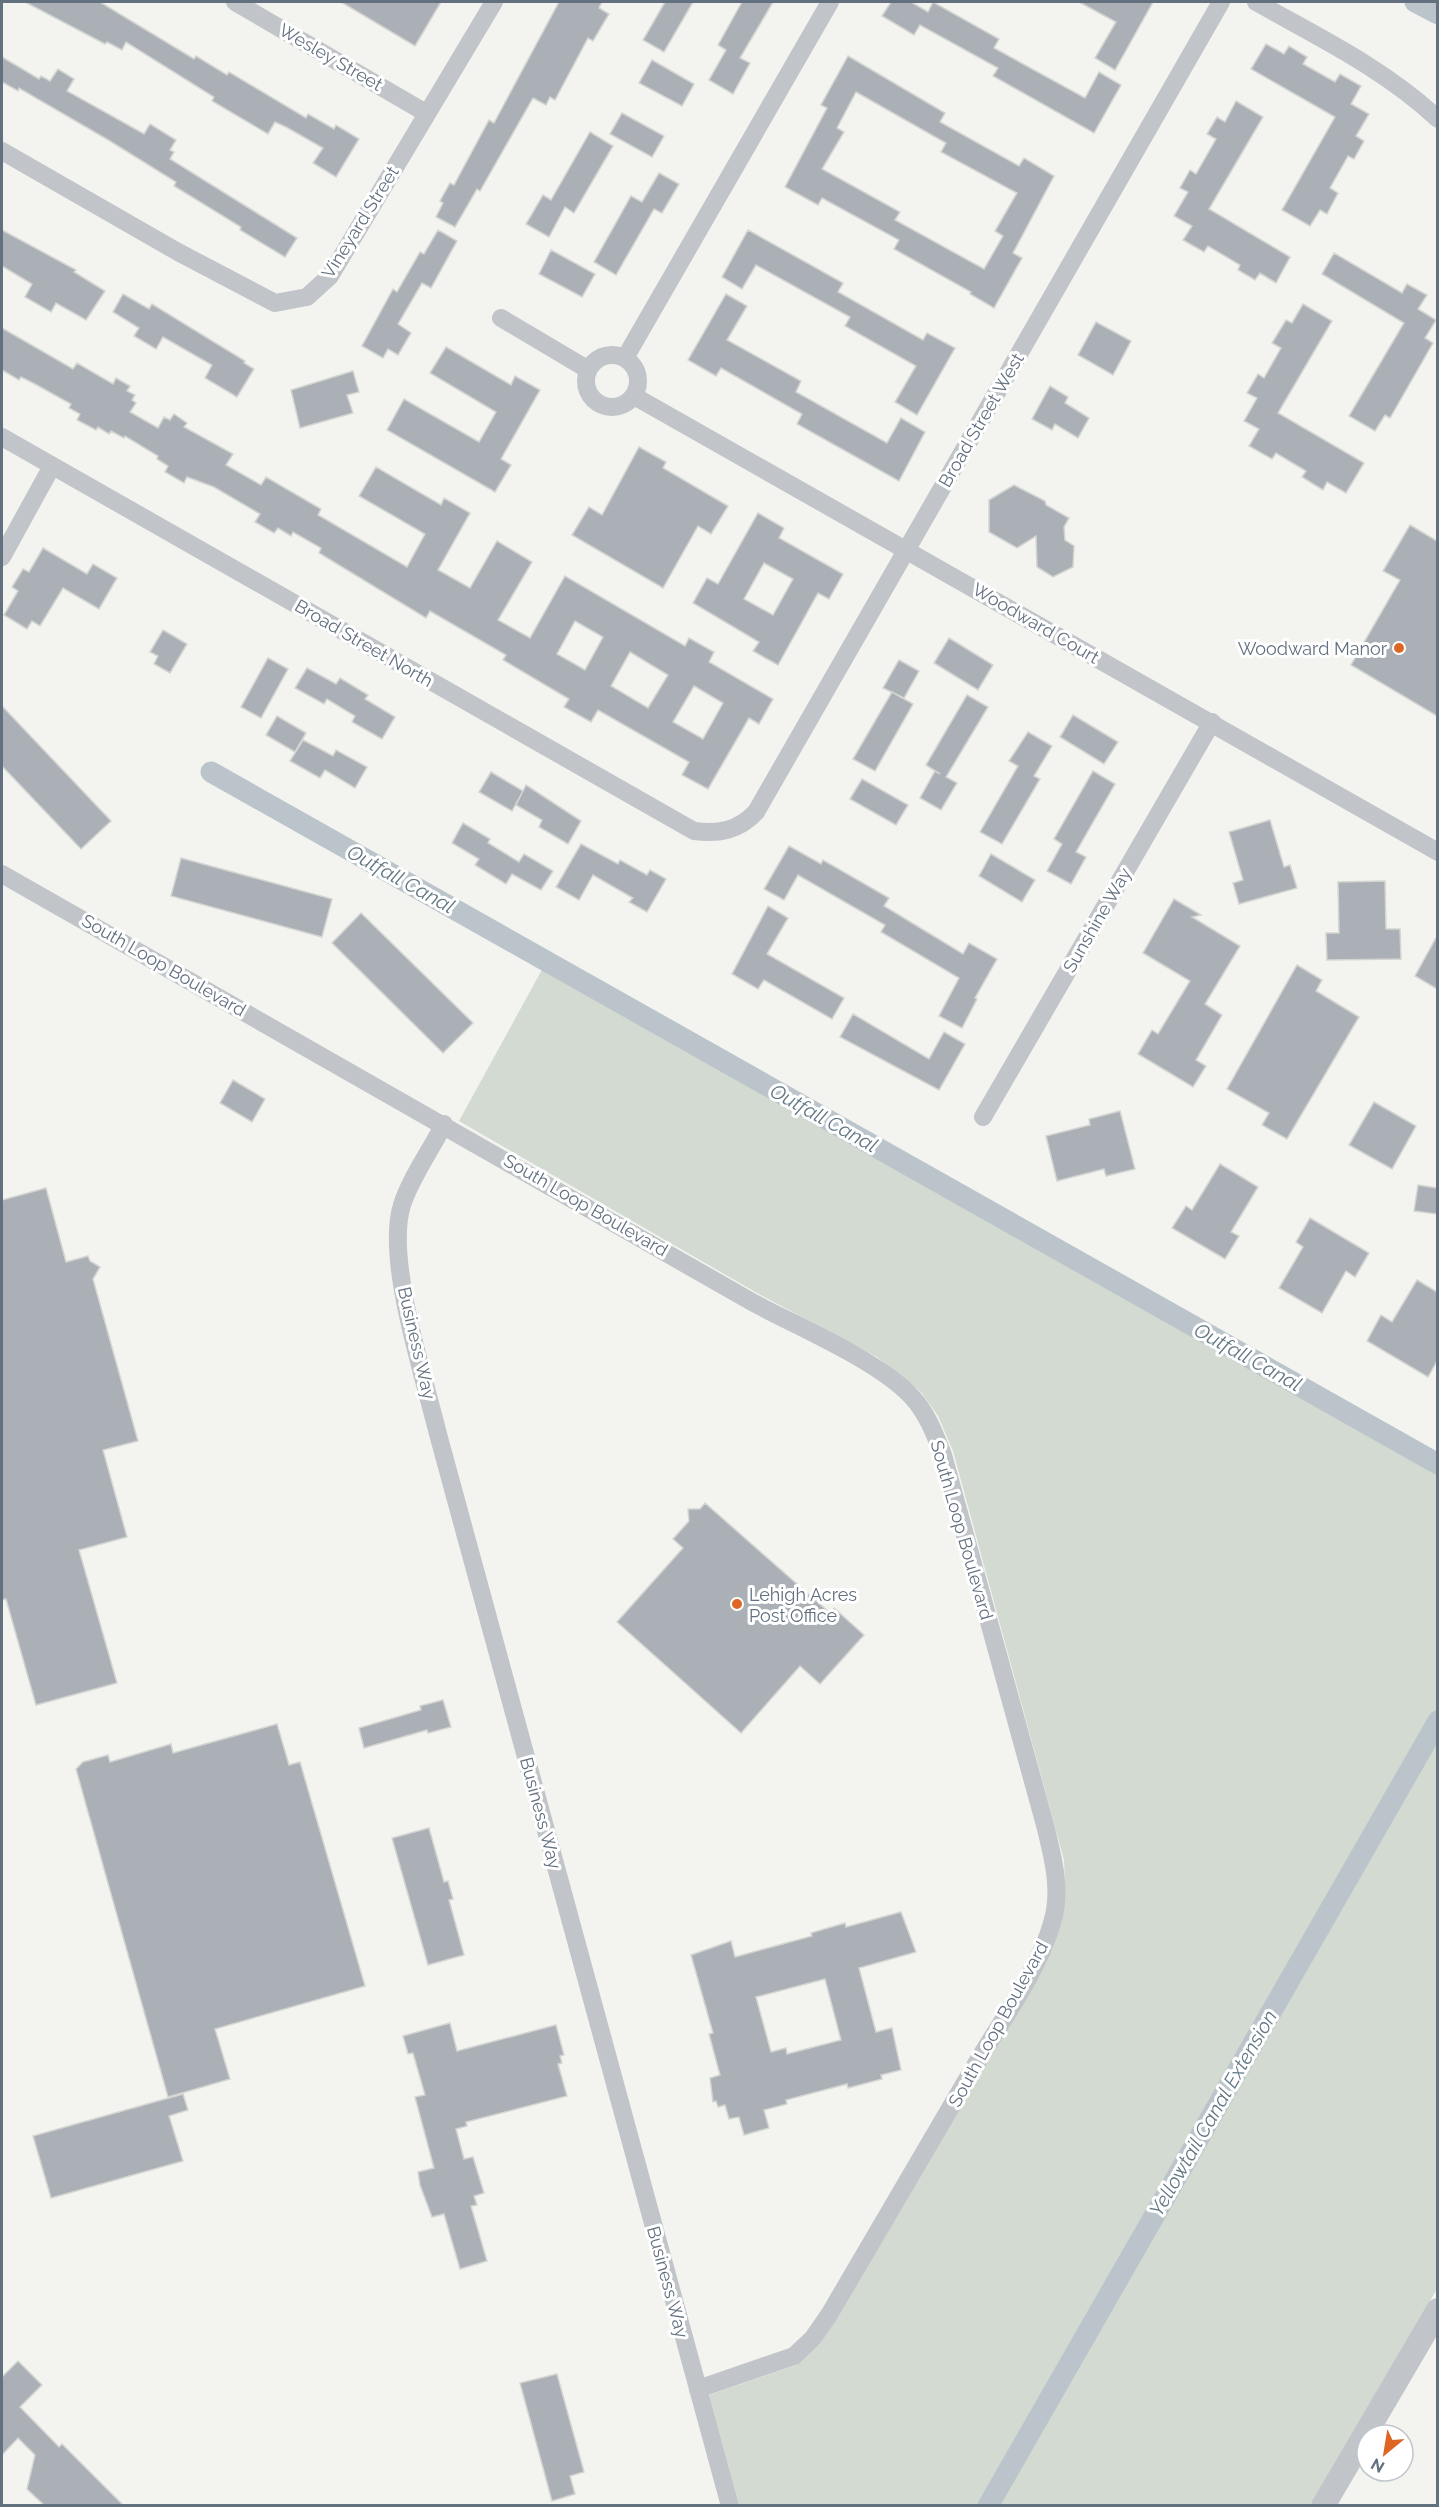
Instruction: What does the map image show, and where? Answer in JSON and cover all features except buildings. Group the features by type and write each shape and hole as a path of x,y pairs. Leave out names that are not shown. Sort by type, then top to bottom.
{"street":[{"name":"Wesley Street","path":"235,2 426,113"},
{"name":"Vineyard Street","path":"2,151 178,252 275,303 307,297 330,276 494,2"},
{"path":"625,358 830,2"},
{"name":"Broad Street West","path":"731,829 744,825 756,812 1221,2"},
{"path":"1256,2 1382,75 1416,99 1437,119"},
{"path":"501,318 587,369"},
{"path":"608,354 625,358 636,370 638,379 634,396 620,406 603,406 590,395 586,387 587,369 599,357 608,354"},
{"name":"Woodward Court","path":"634,396 1212,722 1437,852"},
{"name":"Broad Street North","path":"2,437 694,831 713,833 731,829"},
{"path":"2,557 52,466"},
{"name":"Sunshine Way","path":"983,1118 1212,722"},
{"name":"South Loop Boulevard","path":"2,874 444,1124 752,1302 871,1366 897,1383 914,1399 930,1421 943,1455 1055,1863 1057,1895 1053,1922 1044,1946 829,2315 813,2338 794,2356 698,2389"},
{"name":"Business Way","path":"444,1124 403,1204 397,1232 402,1284 438,1434 729,2505"},
{"path":"1323,2505 1437,2310"}],"shaded area":[{"path":"544,966 1437,1474 1437,2289 1358,2423 1355,2423 1355,2428 1310,2505 739,2505 709,2395 796,2365 820,2344 837,2319 1052,1950 1063,1906 1064,1860 953,1451 938,1416 921,1392 877,1357 757,1293 459,1121"}],"waterway":[{"name":"Yellowtail Canal Extension","path":"1415,2 1438,14"},
{"name":"Outfall Canal","path":"211,772 1438,1464"},
{"name":"Yellowtail Canal Extension","path":"988,2506 1438,1721"}],"place":[{"name":"Woodward Manor","path":"1399,648"},
{"name":"Lehigh Acres Post Office","path":"737,1604"}]}
